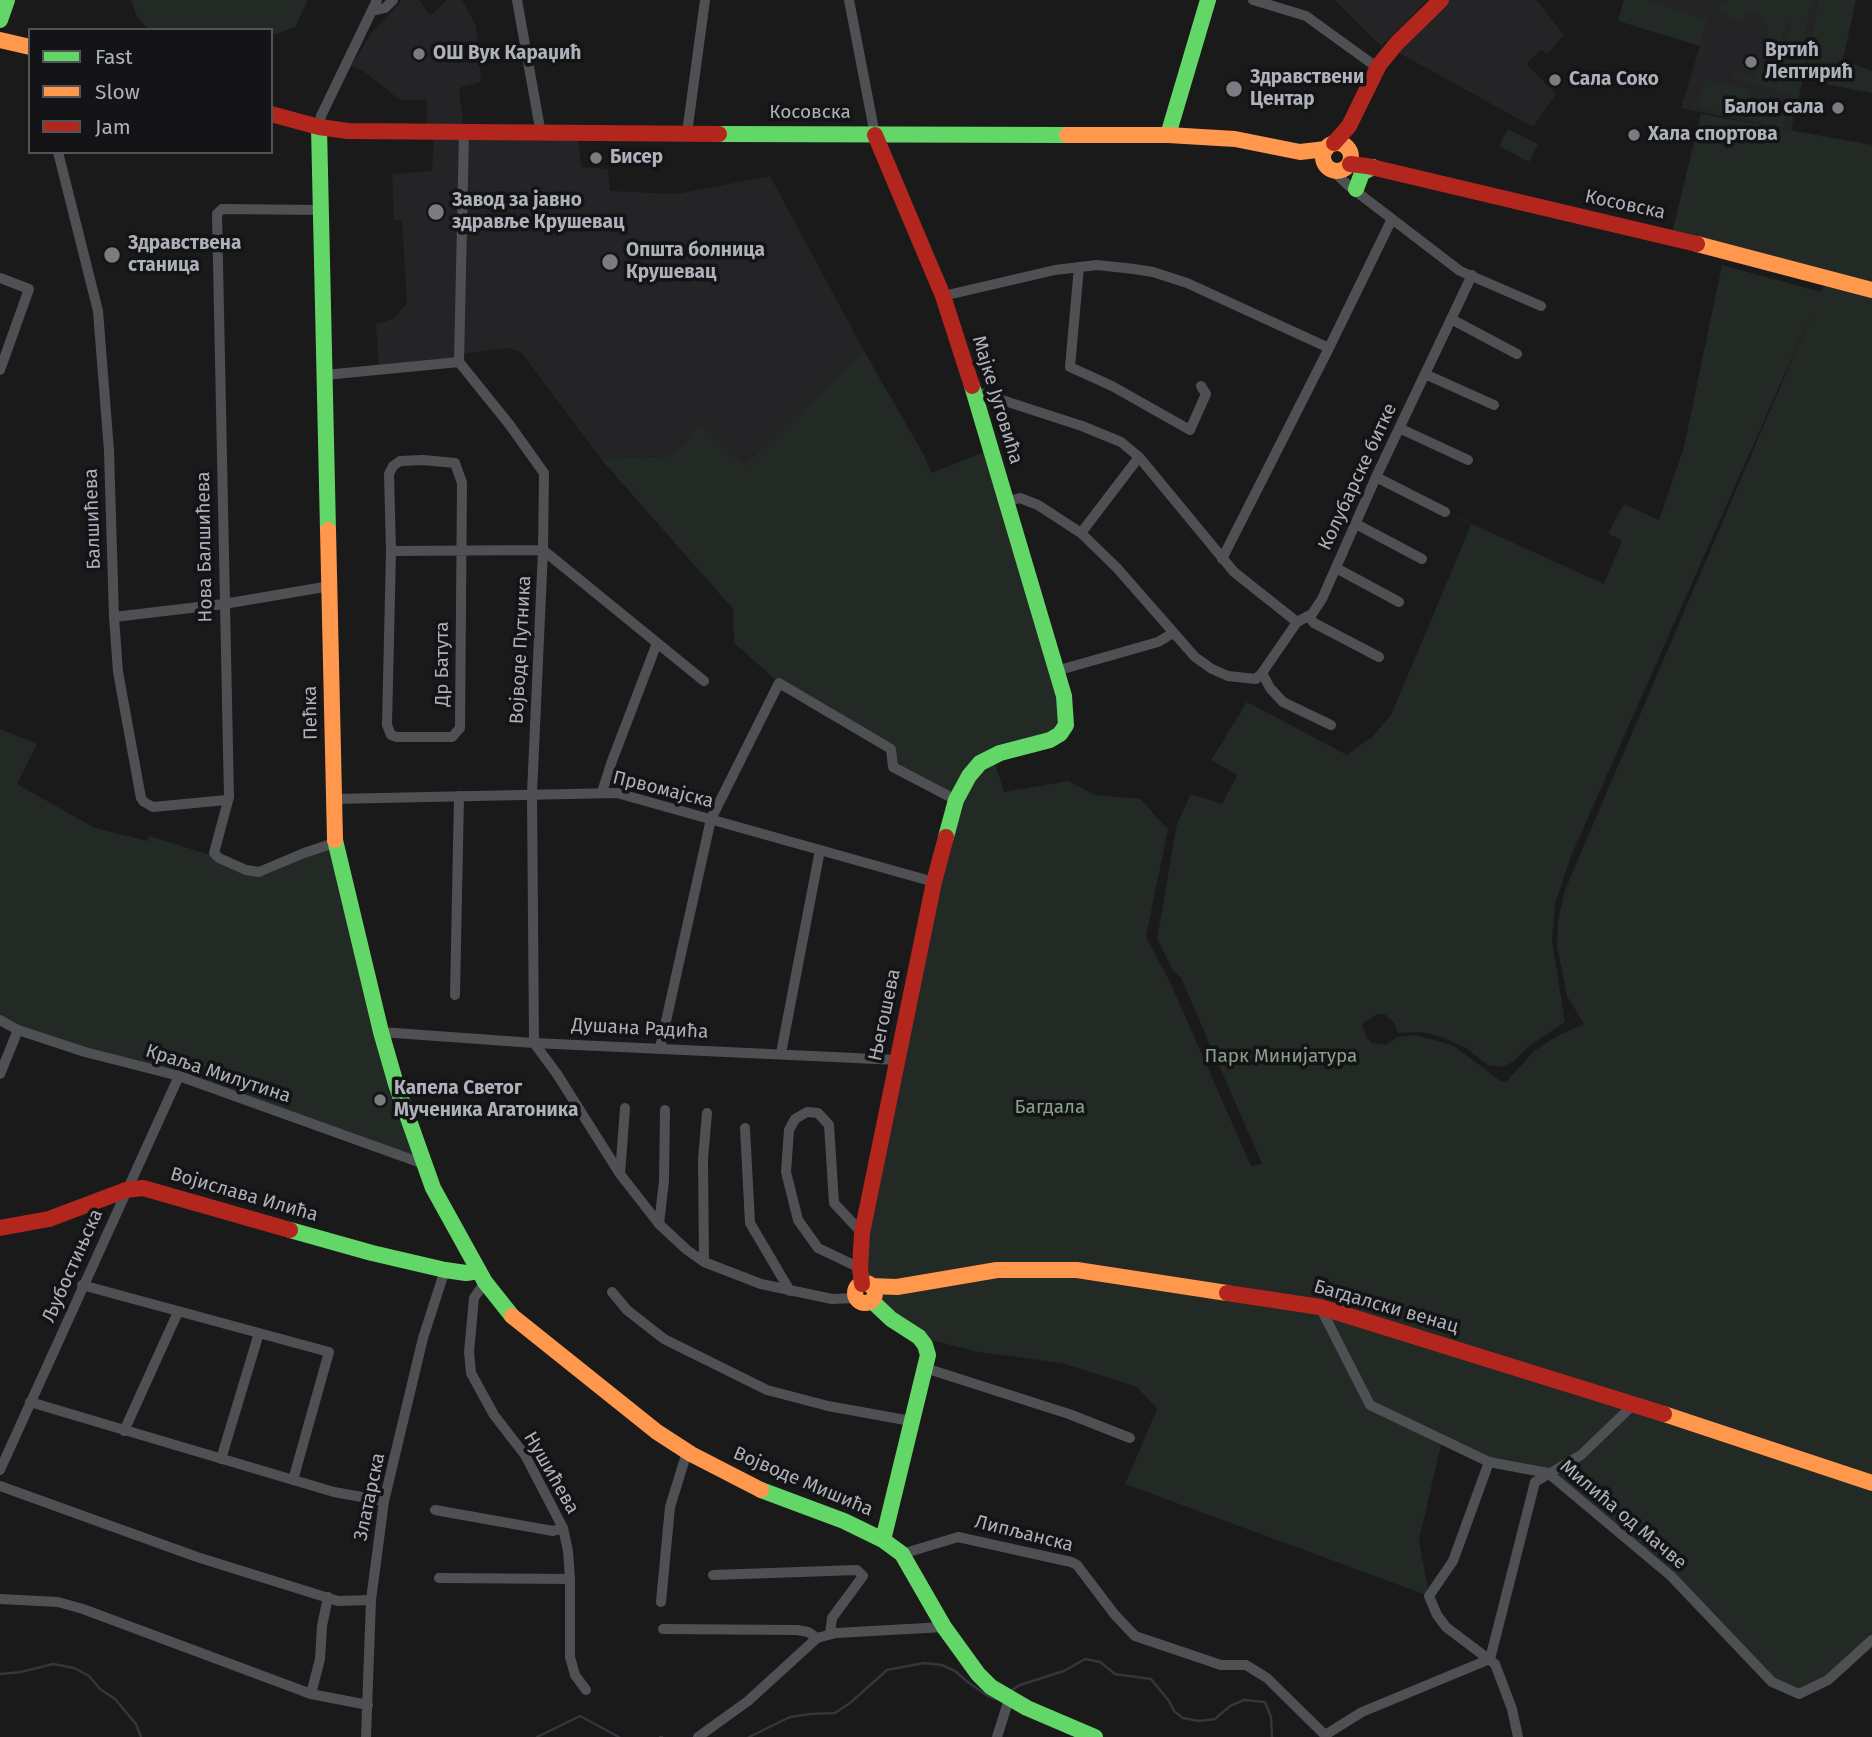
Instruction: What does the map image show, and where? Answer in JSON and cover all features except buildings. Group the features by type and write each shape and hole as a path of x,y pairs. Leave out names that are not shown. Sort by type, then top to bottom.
{"street":[{"path":"0,20 7,0"},
{"path":"319,127 321,116 377,0"},
{"path":"372,12 385,8 393,0"},
{"path":"517,0 541,134"},
{"path":"687,133 705,0"},
{"name":"Мајке Југовића","path":"849,0 875,135 943,296 974,391 1066,711 1066,725 1060,734 1050,740 1000,753 980,764"},
{"path":"1168,135 1208,0"},
{"path":"1253,0 1306,16 1371,63 1379,65"},
{"path":"1441,0 1396,43 1379,65 1349,126 1339,157 1356,191 1460,271 1541,306"},
{"path":"0,40 28,47"},
{"name":"Косовска","path":"273,115 319,127 348,131 1168,135 1235,139 1339,157 1671,237 1872,290"},
{"name":"Пећка","path":"319,127 334,844 381,1032 424,1164 450,1221 482,1277"},
{"path":"325,375 459,362 464,131"},
{"name":"Балшићева","path":"58,154 98,312 109,451 118,672 144,802 153,807 226,800"},
{"path":"1356,191 1362,173 1370,166"},
{"name":"Нова Балшићева","path":"320,210 222,209 217,214 229,797 226,800 214,853 246,870 259,872 313,849 334,844"},
{"path":"1222,559 1392,219"},
{"path":"943,296 1013,278 1079,267 1097,265 1133,269 1170,277 1329,348"},
{"path":"1079,267 1070,367 1190,430 1206,394 1201,386"},
{"name":"Колубарске битке","path":"1308,617 1322,599 1376,477 1472,275"},
{"path":"0,278 29,289 0,370"},
{"path":"1451,319 1517,354"},
{"name":"Војводе Путника","path":"459,362 544,473 532,793 534,1042"},
{"path":"1425,374 1494,405"},
{"path":"974,391 1115,439 1139,457 1222,559 1250,586 1297,622"},
{"path":"1399,428 1468,460"},
{"path":"1081,533 1139,457"},
{"name":"Др Батута","path":"400,461 450,461 458,466 464,497 460,728 452,737 397,737 391,735 387,725 391,551 391,470 400,461"},
{"path":"1376,477 1445,512"},
{"path":"1005,502 1020,498 1038,505 1081,533 1114,564 1195,657 1212,669 1228,676 1259,676 1283,702 1331,725"},
{"path":"1356,524 1422,559"},
{"path":"391,551 543,550 704,681"},
{"path":"1336,568 1399,602"},
{"path":"114,617 224,604 330,586"},
{"path":"1259,676 1297,622 1308,617 1314,623 1379,657"},
{"path":"1056,671 1158,642 1173,633"},
{"path":"602,792 657,643"},
{"path":"660,1048 711,820 779,683 891,749 893,767 956,800"},
{"name":"Његошева","path":"864,1287 862,1233 934,883 956,800 969,776 980,764"},
{"name":"Првомајска","path":"333,799 617,793 934,883"},
{"path":"455,995 459,796"},
{"path":"781,1054 820,850"},
{"name":"Краља Милутина","path":"0,1020 18,1030 85,1052 179,1076 424,1164"},
{"path":"0,1074 18,1030"},
{"name":"Душана Радића","path":"381,1032 897,1060"},
{"path":"534,1042 620,1174 659,1224 687,1250 704,1262 790,1292 832,1299 864,1287"},
{"name":"Љубостињска","path":"0,1470 179,1076"},
{"path":"620,1174 625,1108"},
{"path":"659,1224 664,1181 665,1110"},
{"path":"862,1233 834,1203 828,1125 825,1118 812,1111 795,1119 789,1130 786,1171 797,1220 818,1248 864,1287 891,1319 919,1337 926,1345 928,1355 883,1539"},
{"path":"704,1262 707,1113"},
{"path":"745,1128 750,1223 790,1292"},
{"name":"Војислава Илића","path":"0,1228 48,1219 126,1190 143,1188 372,1253 482,1277"},
{"name":"Златарска","path":"366,1737 371,1600 384,1501 423,1338 445,1270"},
{"name":"Багдалски венац","path":"864,1287 897,1287 997,1270 1077,1270 1320,1307 1634,1404 1872,1483"},
{"name":"Војводе Мишића","path":"482,1277 511,1315 525,1327 657,1432 687,1452 754,1487 844,1521 883,1539 902,1554 944,1627 978,1675 1012,1700 1095,1737"},
{"name":"Нушићева","path":"482,1277 474,1298 469,1352 471,1373 494,1415 525,1455 563,1528 570,1579 570,1657 575,1675 586,1690"},
{"path":"82,1285 329,1352 293,1480"},
{"path":"612,1292 626,1310 664,1339 767,1390 828,1406 911,1421"},
{"name":"Милића од Мачве","path":"1320,1307 1370,1405 1489,1462 1548,1473 1671,1576 1772,1682 1799,1694 1828,1680 1872,1640"},
{"path":"124,1431 178,1312"},
{"path":"221,1459 259,1333"},
{"path":"925,1368 1069,1414 1130,1438"},
{"path":"30,1402 334,1492 384,1501"},
{"path":"1490,1659 1535,1482 1581,1455 1634,1404"},
{"path":"661,1602 670,1507 687,1452"},
{"path":"1489,1462 1452,1561 1429,1596 1437,1615 1447,1627 1495,1664 1512,1709 1518,1737"},
{"path":"0,1486 197,1557 338,1601 371,1600"},
{"path":"435,1510 553,1531 563,1528"},
{"name":"Липљанска","path":"902,1554 958,1537 1072,1562 1135,1636 1221,1665 1246,1665 1267,1678 1326,1736"},
{"path":"713,1575 858,1570 863,1576 832,1618 830,1634"},
{"path":"439,1578 570,1579"},
{"path":"311,1694 320,1659 322,1626 328,1597"},
{"path":"0,1599 58,1602 83,1609 311,1694 368,1705"},
{"path":"700,1736 748,1701 817,1638 830,1634 944,1627"},
{"path":"663,1629 796,1630 817,1638"},
{"path":"1326,1736 1362,1712 1490,1659"},
{"path":"997,1737 1012,1700"}],"shaded area":[{"name":"Општа болница Крушевац","path":"402,0 419,0 430,16 447,0 462,0 476,26 481,82 459,88 464,131 578,138 581,167 608,169 610,191 676,194 770,176 864,351 744,465 687,442 668,456 601,459 521,352 507,348 460,354 459,362 379,370 376,324 393,319 407,303 402,220 394,220 392,174 432,171 434,132 427,131 427,100 400,100 363,71 351,66 373,31"},
{"path":"1335,0 1427,0 1381,46"},
{"path":"1441,0 1536,0 1564,35 1547,54 1541,49 1526,64 1556,94 1533,127 1392,49"},
{"name":"Вртић Лептирић","path":"1647,0 1821,0 1791,131 1681,108 1708,19"}],"green space":[{"path":"131,0 308,0 295,27 273,35 273,28 147,28 137,17"},
{"path":"1624,0 1647,0 1708,19 1700,46 1618,21"},
{"path":"1728,0 1812,0 1802,48 1787,44 1791,24 1786,23 1781,42 1765,38 1768,28 1762,25 1764,17 1748,12 1745,21 1727,17 1714,8"},
{"path":"1818,0 1856,0 1843,60 1872,71 1872,93 1805,80"},
{"path":"1785,46 1806,50 1791,125 1788,124 1794,96 1776,92"},
{"path":"1757,66 1778,71 1774,89 1733,79 1735,71 1755,76"},
{"path":"1704,80 1751,89 1746,107 1787,116 1785,128 1697,108"},
{"path":"1701,114 1872,145 1872,1640 1828,1680 1799,1694 1772,1682 1671,1576 1548,1473 1489,1462 1442,1441 1419,1540 1429,1596 1125,1484 1157,1409 1137,1387 1062,1363 978,1352 919,1337 874,1298 860,1268 956,800 893,767 891,749 779,683 734,643 733,609 601,459 668,456 687,442 699,425 744,465 864,351 924,455 931,473 990,450 1066,725 993,757 1004,792 1068,781 1095,795 1140,799 1168,829 1146,937 1170,982 1251,1166 1262,1164 1181,978 1173,970 1157,939 1177,824 1191,794 1222,804 1237,775 1211,760 1247,702 1347,755 1373,736 1391,715 1471,525 1445,512 1604,584 1622,541 1608,533 1624,504 1659,520 1684,447 1722,265 1821,292 1826,280 1671,237","holes":["1814,308 1565,890 1558,920 1557,946 1567,996 1584,1024 1557,1036 1534,1051 1507,1081 1502,1082 1454,1046 1415,1035 1397,1037 1386,1045 1372,1043 1367,1038 1362,1024 1377,1014 1384,1014 1394,1022 1398,1033 1421,1032 1439,1036 1466,1048 1488,1065 1502,1067 1513,1062 1529,1046 1565,1022 1552,941 1555,904 1571,856"]},
{"path":"1508,129 1538,144 1529,162 1499,146"},
{"path":"0,729 37,744 17,784 95,828 148,841 149,836 265,875 335,845 424,1164 0,1020"}],"waterway":[{"path":"1010,1691 1020,1685 1064,1671 1085,1659 1100,1662 1115,1674 1151,1679 1174,1711 1183,1718 1199,1721 1215,1719 1230,1706 1244,1700 1265,1702 1271,1717 1272,1737"},
{"path":"749,1737 790,1717 835,1713 887,1670 924,1663 942,1665 955,1671 996,1699"},
{"path":"0,1674 53,1664 74,1668 89,1676 100,1689 115,1699 136,1724 141,1737"},
{"path":"537,1737 580,1716 619,1737"}],"traffic: fast":[{"path":"0,20 7,0"},
{"path":"1168,135 1208,0"},
{"path":"319,127 328,530"},
{"path":"719,134 1067,135"},
{"path":"1356,189 1362,173 1373,167"},
{"path":"946,837 956,800 969,776 980,763 1000,753 1050,740 1060,734 1066,725 1064,696 972,386"},
{"path":"335,840 381,1032 396,1084 433,1188 485,1282 512,1316"},
{"path":"290,1230 445,1270 466,1273 479,1271"},
{"path":"872,1301 891,1319 919,1337 928,1355 883,1540"},
{"path":"761,1490 844,1521 883,1540 902,1554 944,1627 978,1674 991,1687 1027,1708 1095,1737"}],"traffic: slow":[{"path":"0,40 28,47"},
{"path":"1067,135 1168,135 1235,139 1300,152 1326,149"},
{"path":"1337,143 1347,147 1351,157 1347,167 1337,171 1327,167 1323,157 1327,147 1337,143"},
{"path":"1697,244 1872,290"},
{"path":"328,530 335,840"},
{"path":"871,1286 897,1287 997,1270 1077,1270 1227,1293"},
{"path":"865,1283 872,1286 875,1293 872,1300 865,1303 858,1300 855,1293 858,1286 865,1283"},
{"path":"512,1316 657,1432 691,1454 761,1490"},
{"path":"1664,1414 1872,1483"}],"traffic: jam":[{"path":"1334,143 1349,126 1379,65 1397,43 1441,0"},
{"path":"273,115 319,127 348,131 719,134"},
{"path":"875,135 943,296 972,386"},
{"path":"1350,164 1697,244"},
{"path":"862,1284 862,1233 934,882 946,837"},
{"path":"0,1228 49,1219 126,1190 143,1188 290,1230"},
{"path":"1227,1293 1320,1307 1664,1414"}],"place":[{"name":"ОШ Вук Караџић","path":"419,54"},
{"name":"Вртић Лептирић","path":"1751,62"},
{"name":"Сала Соко","path":"1555,80"},
{"name":"Здравствени Центар","path":"1234,89"},
{"name":"Балон сала","path":"1838,108"},
{"name":"Хала спортова","path":"1634,135"},
{"name":"Бисер","path":"596,158"},
{"name":"Завод за јавно здравље Крушевац","path":"436,212"},
{"name":"Здравствена станица","path":"112,255"},
{"name":"Општа болница Крушевац","path":"610,262"},
{"name":"Капела Светог Мученика Агатоника","path":"380,1100"}],"park label":[{"name":"Парк Минијатура","path":"1281,1057"},
{"name":"Багдала","path":"1050,1108"}]}
